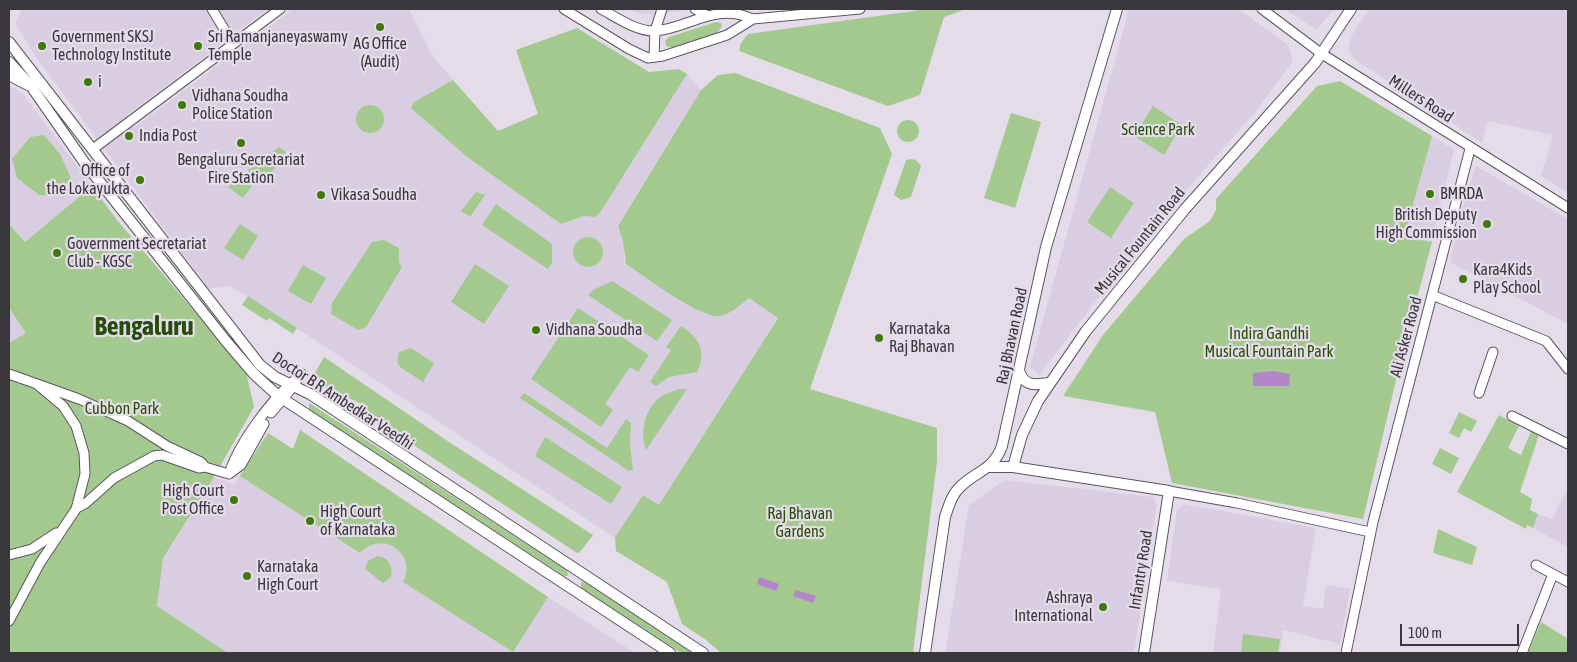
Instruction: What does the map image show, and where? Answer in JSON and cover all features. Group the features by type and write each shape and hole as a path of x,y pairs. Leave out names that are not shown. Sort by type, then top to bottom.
{"main road":[{"name":"Raj Bhavan Road","path":"925,653 945,516 950,501 960,486 996,460 1002,446 1046,247 1117,9"},
{"name":"Musical Fountain Road","path":"1013,468 1022,435 1038,401 1086,331 1185,209 1322,54 1351,9"},
{"name":"Doctor B R Ambedkar Veedhi","path":"9,42 255,360 275,377 292,385 703,653"},
{"name":"Doctor B R Ambedkar Veedhi","path":"9,62 31,86 131,223 225,340 254,374 280,398 670,653"},
{"path":"9,75 31,86"},
{"path":"1019,370 1023,380 1030,385 1050,383"},
{"path":"988,467 1013,468 1169,492"},
{"name":"Infantry Road","path":"1144,653 1169,492"}],"street":[{"path":"212,9 233,44"},
{"path":"93,149 280,9"},
{"path":"564,9 629,49 648,58 727,35 753,19 860,9"},
{"path":"601,9 626,23 655,31 708,16 722,14 741,14 753,19"},
{"path":"654,57 655,31 662,9"},
{"path":"695,9 708,16"},
{"name":"Millers Road","path":"1262,9 1322,54 1470,149 1568,208"},
{"path":"722,14 732,25 727,35"},
{"name":"Ali Asker Road","path":"1346,653 1370,532 1470,149"},
{"path":"1432,295 1546,341 1568,369"},
{"path":"1479,393 1493,352"},
{"path":"9,374 78,399 128,421 167,446 202,462 206,467"},
{"path":"9,621 40,563 76,509 85,474 80,439 76,426 63,406 38,384"},
{"path":"76,509 86,503 114,478 154,456 162,455 199,468 206,467 229,474 241,465 280,398 292,385"},
{"path":"1512,416 1568,444"},
{"path":"1169,492 1237,503 1370,532"},
{"path":"9,555 32,549 52,537 68,521"},
{"path":"1536,565 1568,582"},
{"path":"1522,653 1553,574"}],"shaded area":[{"path":"22,9 268,9 127,115 135,127 293,9 409,9 433,57 453,80 414,102 411,108 467,157 561,224 584,216 595,217 600,213 687,74 701,90 618,225 625,250 624,261 735,309 749,297 778,317 659,506 643,495 615,538 248,296 229,286 209,289 37,59 15,23"},
{"path":"628,9 695,9 652,15 637,13"},
{"path":"1129,9 1239,9 1288,45 1293,61 1256,111 1146,236 1039,375 1030,367"},
{"path":"1285,9 1334,9 1317,30"},
{"path":"1369,9 1568,9 1568,193 1541,176 1553,135 1488,121 1482,143 1354,59 1348,49 1352,35"},
{"path":"9,85 24,95 92,186 25,242 9,224"},
{"name":"BMRDA","path":"1432,136 1454,150 1432,242 1404,237"},
{"path":"1476,166 1568,219 1568,324 1450,262 1462,209"},
{"path":"9,309 27,333 9,343"},
{"path":"1273,371 1290,374 1289,386 1253,386 1253,373"},
{"name":"High Court of Karnataka","path":"300,430 548,597 635,653 228,653 157,606 162,558 214,477 234,484 268,433 293,449"},
{"path":"1004,480 1153,497 1157,504 1134,653 945,653 969,505"},
{"path":"1568,488 1568,547 1533,528 1538,514 1552,519"},
{"path":"1184,504 1316,528 1303,606 1323,609 1326,585 1350,589 1340,644 1283,630 1280,653 1213,653 1221,589 1167,581 1177,509"},
{"path":"759,577 779,584 776,591 757,584"},
{"path":"796,590 816,596 813,603 793,596"}],"green space":[{"path":"928,9 966,9 944,17 920,95 888,106 739,51 741,43 748,34"},
{"path":"716,22 721,23 722,26 717,33 673,48 666,46 665,41 669,37"},
{"path":"577,28 649,72 679,69 687,74 600,213 595,217 584,216 561,224 467,157 411,108 414,102 453,80 498,131 538,114 516,50"},
{"name":"Raj Bhavan Gardens","path":"735,73 880,128 892,154 810,389 937,428 937,461 913,653 721,653 682,624 667,582 616,551 615,537 643,495 659,505 778,318 749,298 732,311 720,316 700,311 687,304 626,264 623,241 618,226 701,90 718,75"},
{"name":"Indira Gandhi Musical Fountain Park","path":"1340,81 1432,136 1404,237 1432,242 1403,351 1363,519 1172,483 1155,412 1063,396 1103,335 1184,239 1210,221 1216,210 1216,199 1317,86"},
{"path":"370,105 380,109 384,119 380,129 370,133 360,129 356,119 360,109"},
{"name":"Science Park","path":"1153,106 1182,125 1164,155 1134,136"},
{"path":"1011,113 1041,122 1015,208 984,198"},
{"path":"908,120 918,127 919,131 912,141 908,142 898,135 897,131 904,121"},
{"path":"44,135 60,154 71,178 55,196 39,195 17,178 12,159 30,137"},
{"path":"279,147 286,152 265,182 258,177 256,180 248,174 248,170"},
{"path":"906,160 916,160 921,166 911,197 901,200 894,195"},
{"path":"240,177 252,186 243,198 228,187"},
{"name":"Cubbon Park","path":"92,186 117,220 246,372 254,407 214,477 163,558 157,606 228,653 9,653 9,343 26,333 9,308 9,224 25,242"},
{"path":"1110,187 1134,203 1111,238 1087,222"},
{"path":"476,192 485,195 470,217 461,211"},
{"path":"496,204 552,244 552,263 548,269 482,225"},
{"path":"240,224 258,236 243,260 224,248"},
{"path":"588,237 598,242 603,252 598,262 588,267 578,262 573,252 578,242"},
{"path":"384,240 399,248 399,262 402,267 366,327 358,330 331,314 332,303 372,242"},
{"path":"475,264 509,286 484,324 451,302"},
{"path":"303,265 326,278 311,304 288,291"},
{"path":"612,281 672,320 657,341 588,295 593,290"},
{"path":"248,296 297,328 293,334 269,318 267,321 242,305"},
{"path":"578,308 649,355 638,372 630,367 605,404 613,410 601,427 531,379"},
{"path":"681,326 693,335 700,346 700,365 697,372 669,377 656,386 650,382 671,350 666,347"},
{"path":"411,348 434,363 423,382 400,367 397,362 399,352"},
{"path":"324,357 446,440 593,535 580,552 577,553 359,409 361,404 343,395 341,397 315,380 315,373"},
{"path":"679,389 687,389 646,450 643,430 649,410 660,397"},
{"path":"524,393 607,448 626,419 631,423 630,444 633,470 629,471 520,398"},
{"path":"309,403 567,570 568,576 564,576 317,415 309,409"},
{"path":"1459,412 1477,421 1471,432 1464,428 1459,438 1449,433"},
{"path":"1499,415 1519,426 1508,448 1521,455 1532,429 1540,432 1520,492 1532,499 1530,510 1538,514 1533,528 1527,525 1526,529 1457,492"},
{"path":"300,430 548,597 513,652 403,582 406,562 402,554 395,548 387,544 378,543 369,546 360,553 240,476 268,433 293,449"},
{"path":"545,437 622,487 611,504 535,456"},
{"path":"1440,448 1459,458 1451,474 1432,464"},
{"path":"1438,529 1477,547 1472,565 1433,553"},
{"path":"377,556 385,558 391,566 391,577 383,583 365,569 368,561"},
{"path":"581,582 586,582 693,653 681,653 581,588"},
{"path":"1541,622 1568,639 1567,653 1528,653"},
{"path":"1243,634 1280,639 1278,653 1241,653"}],"place":[{"name":"AG Office (Audit)","path":"380,27"},
{"name":"Government SKSJ Technology Institute","path":"42,46"},
{"name":"Sri Ramanjaneyaswamy Temple","path":"198,46"},
{"name":"i","path":"88,82"},
{"name":"Vidhana Soudha Police Station","path":"182,105"},
{"name":"India Post","path":"129,136"},
{"name":"Bengaluru Secretariat Fire Station","path":"241,143"},
{"name":"Office of the Lokayukta","path":"140,180"},
{"name":"BMRDA","path":"1430,194"},
{"name":"Vikasa Soudha","path":"321,195"},
{"name":"British Deputy High Commission","path":"1487,224"},
{"name":"Government Secretariat Club - KGSC","path":"57,253"},
{"name":"Kara4Kids Play School","path":"1463,279"},
{"name":"Vidhana Soudha","path":"536,330"},
{"name":"Karnataka Raj Bhavan","path":"879,338"},
{"name":"High Court Post Office","path":"234,500"},
{"name":"High Court of Karnataka","path":"310,521"},
{"name":"Karnataka High Court","path":"247,576"},
{"name":"Ashraya International","path":"1103,607"}],"district":[{"name":"Bengaluru","path":"144,327"}]}
